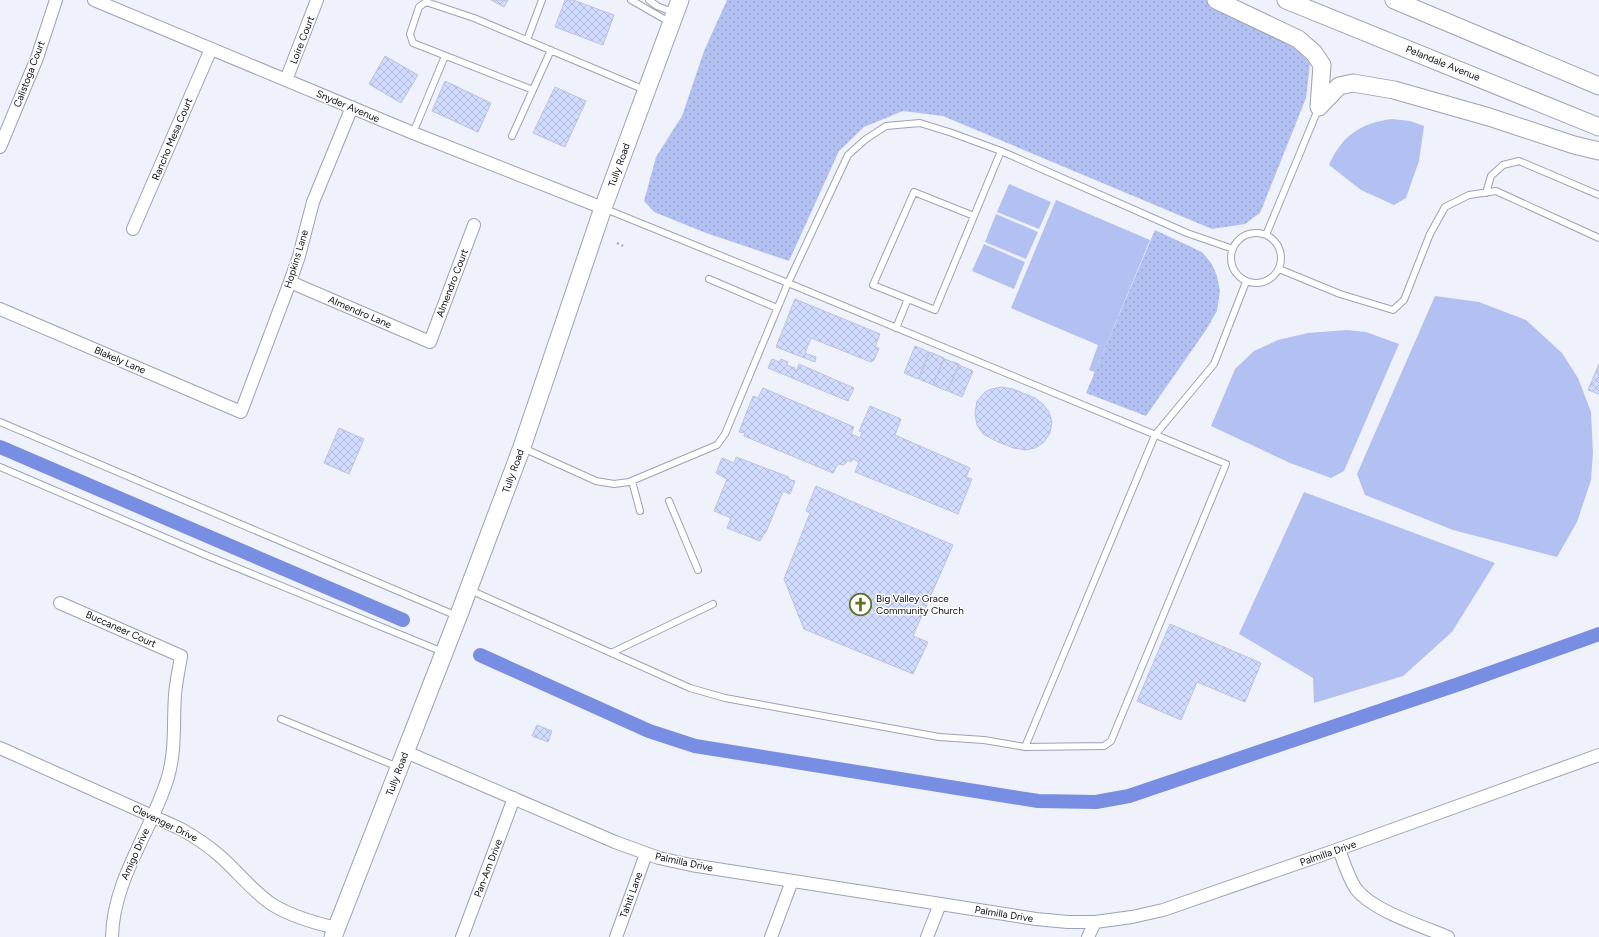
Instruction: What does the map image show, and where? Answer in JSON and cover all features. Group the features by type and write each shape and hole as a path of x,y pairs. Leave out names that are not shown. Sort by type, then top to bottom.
{"main road":[{"path":"1216,0 1298,39 1314,53 1322,65 1319,107"},
{"name":"Pelandale Avenue","path":"1286,0 1599,127"},
{"path":"1394,0 1599,86"},
{"name":"Tully Road","path":"335,932 400,768 522,448 603,208 645,90 675,12"},
{"path":"1319,107 1339,86 1353,83 1394,90 1489,117 1574,145 1599,151"}],"street":[{"name":"Calistoga Court","path":"0,147 34,64 56,0"},
{"name":"Snyder Avenue","path":"94,0 413,133 603,208"},
{"name":"Loire Court","path":"286,80 317,0"},
{"name":"Rancho Mesa Court","path":"134,229 211,49"},
{"name":"Hopkins Lane","path":"241,412 299,256 313,202 352,107"},
{"name":"Almendro Court","path":"430,342 474,225"},
{"name":"Almendro Lane","path":"290,282 430,342"},
{"name":"Blakely Lane","path":"0,309 241,412"},
{"name":"Buccaneer Court","path":"60,603 181,656"},
{"name":"Amigo Drive","path":"112,937 115,908 123,882 168,776 174,747 175,696 181,656"},
{"name":"Clevenger Drive","path":"0,748 181,829 199,840 221,857 255,891 273,905 335,932"},
{"name":"Palmilla Drive","path":"406,752 646,854 691,865 1036,919 1068,922 1095,922 1132,917 1163,910 1339,849 1599,755"},
{"name":"Pan-Am Drive","path":"462,937 514,798"},
{"path":"1339,849 1348,875 1356,889 1365,898 1378,907 1448,937"},
{"name":"Tahiti Lane","path":"616,937 646,854"},
{"path":"771,937 792,881"},
{"path":"927,937 940,904"},
{"path":"1088,937 1095,922"}],"lane":[{"path":"527,40 542,0"},
{"path":"631,0 675,12"},
{"path":"649,0 657,6 675,12"},
{"path":"533,90 413,43 410,34 419,7 426,2 474,18 645,90"},
{"path":"512,136 551,50"},
{"path":"413,133 445,56"},
{"path":"1266,235 1319,107"},
{"path":"522,448 596,481 614,484 632,481 717,445 725,434 788,283 848,155 866,139 886,126 920,123 952,132 1001,151 1187,233 1233,249"},
{"path":"974,216 914,192 873,285 935,310 1001,151"},
{"path":"1486,193 1491,176 1503,165 1519,161 1599,195"},
{"path":"1279,268 1340,294 1393,310 1404,300 1430,234 1445,207 1468,195 1496,191 1599,238"},
{"path":"468,590 690,688 725,698 939,737 984,740 1025,746 1104,746 1111,741 1226,464 603,208"},
{"path":"1259,233 1266,235 1277,244 1280,251 1281,258 1279,268 1273,277 1267,281 1260,283 1246,282 1240,278 1232,266 1231,259 1233,249 1239,240 1245,236 1259,233"},
{"path":"709,279 777,308"},
{"path":"1025,746 1155,435 1214,364 1246,282"},
{"path":"896,328 908,299"},
{"path":"0,422 458,617"},
{"path":"0,468 215,559 444,653"},
{"path":"632,481 640,511"},
{"path":"668,501 698,570"},
{"path":"611,652 713,604"},
{"path":"281,719 400,768"}],"path":[{"path":"617,243 623,246"}],"shaded area":[{"path":"727,0 1206,0 1291,41 1310,64 1306,98 1260,213 1245,224 1212,229 943,116 903,111 864,127 839,151 789,261 706,233 654,212 644,201 656,157 682,116 704,51"},
{"path":"1392,119 1410,121 1424,126 1419,161 1406,198 1394,205 1361,190 1329,165 1340,146 1353,133 1370,124"},
{"path":"1009,184 1051,202 1039,229 997,212"},
{"path":"1056,200 1150,240 1095,372 1089,370 1098,345 1011,308"},
{"path":"996,214 1038,232 1026,259 985,242"},
{"path":"1155,230 1202,252 1212,264 1217,276 1220,291 1217,311 1206,330 1146,416 1086,393"},
{"path":"984,244 1025,262 1014,289 972,271"},
{"path":"1435,296 1479,302 1526,320 1562,353 1578,378 1591,412 1593,453 1591,480 1577,522 1557,557 1453,530 1365,495 1357,474"},
{"path":"1347,330 1366,332 1399,344 1344,471 1331,478 1290,463 1211,426 1235,369 1254,351 1278,340 1308,333"},
{"path":"1304,492 1495,563 1452,632 1403,676 1314,703 1313,678 1239,634"}],"building":[{"path":"491,0 508,0 504,7"},
{"path":"565,0 573,0 614,15 603,45 555,27"},
{"path":"385,56 418,75 401,103 369,84"},
{"path":"445,81 491,103 478,132 432,111"},
{"path":"555,87 586,101 565,147 533,133"},
{"path":"795,299 880,334 875,347 879,348 874,360 871,362 811,338 805,353 816,357 815,362 776,347"},
{"path":"915,346 929,352 918,379 904,373"},
{"path":"930,352 944,358 933,385 919,379"},
{"path":"772,359 780,362 781,359 788,362 787,365 795,368 794,370 797,370 799,364 854,388 848,401 768,368"},
{"path":"944,359 959,364 947,391 933,385"},
{"path":"1599,364 1599,394 1588,390"},
{"path":"959,365 973,371 962,397 948,391"},
{"path":"1002,387 1013,389 1035,398 1043,404 1049,412 1052,422 1050,433 1044,442 1035,448 1025,450 1014,448 998,442 983,434 977,425 975,414 977,401 985,392"},
{"path":"763,388 854,427 851,434 860,438 862,432 859,431 870,406 901,419 895,435 970,468 966,477 972,479 958,514 855,472 859,462 853,459 851,462 847,460 843,465 838,464 833,473 744,436 745,433 739,432 753,396 758,398"},
{"path":"339,428 364,439 349,474 324,463"},
{"path":"736,457 789,477 788,479 795,481 790,494 783,491 766,532 760,541 727,528 731,518 714,511 727,479 716,473 722,458 734,463"},
{"name":"Big Valley Grace Community Church","path":"816,486 953,545 913,636 928,642 913,674 804,629 784,579 810,513 806,511"},
{"path":"1170,624 1261,663 1245,702 1197,682 1181,720 1137,701"},
{"path":"537,725 552,731 548,742 532,736"}],"waterway":[{"path":"0,447 403,620"},
{"path":"480,655 649,731 695,746 1038,801 1096,802 1129,796 1462,683 1599,634"}],"place":[{"name":"Big Valley Grace Community Church","path":"860,604"}]}
